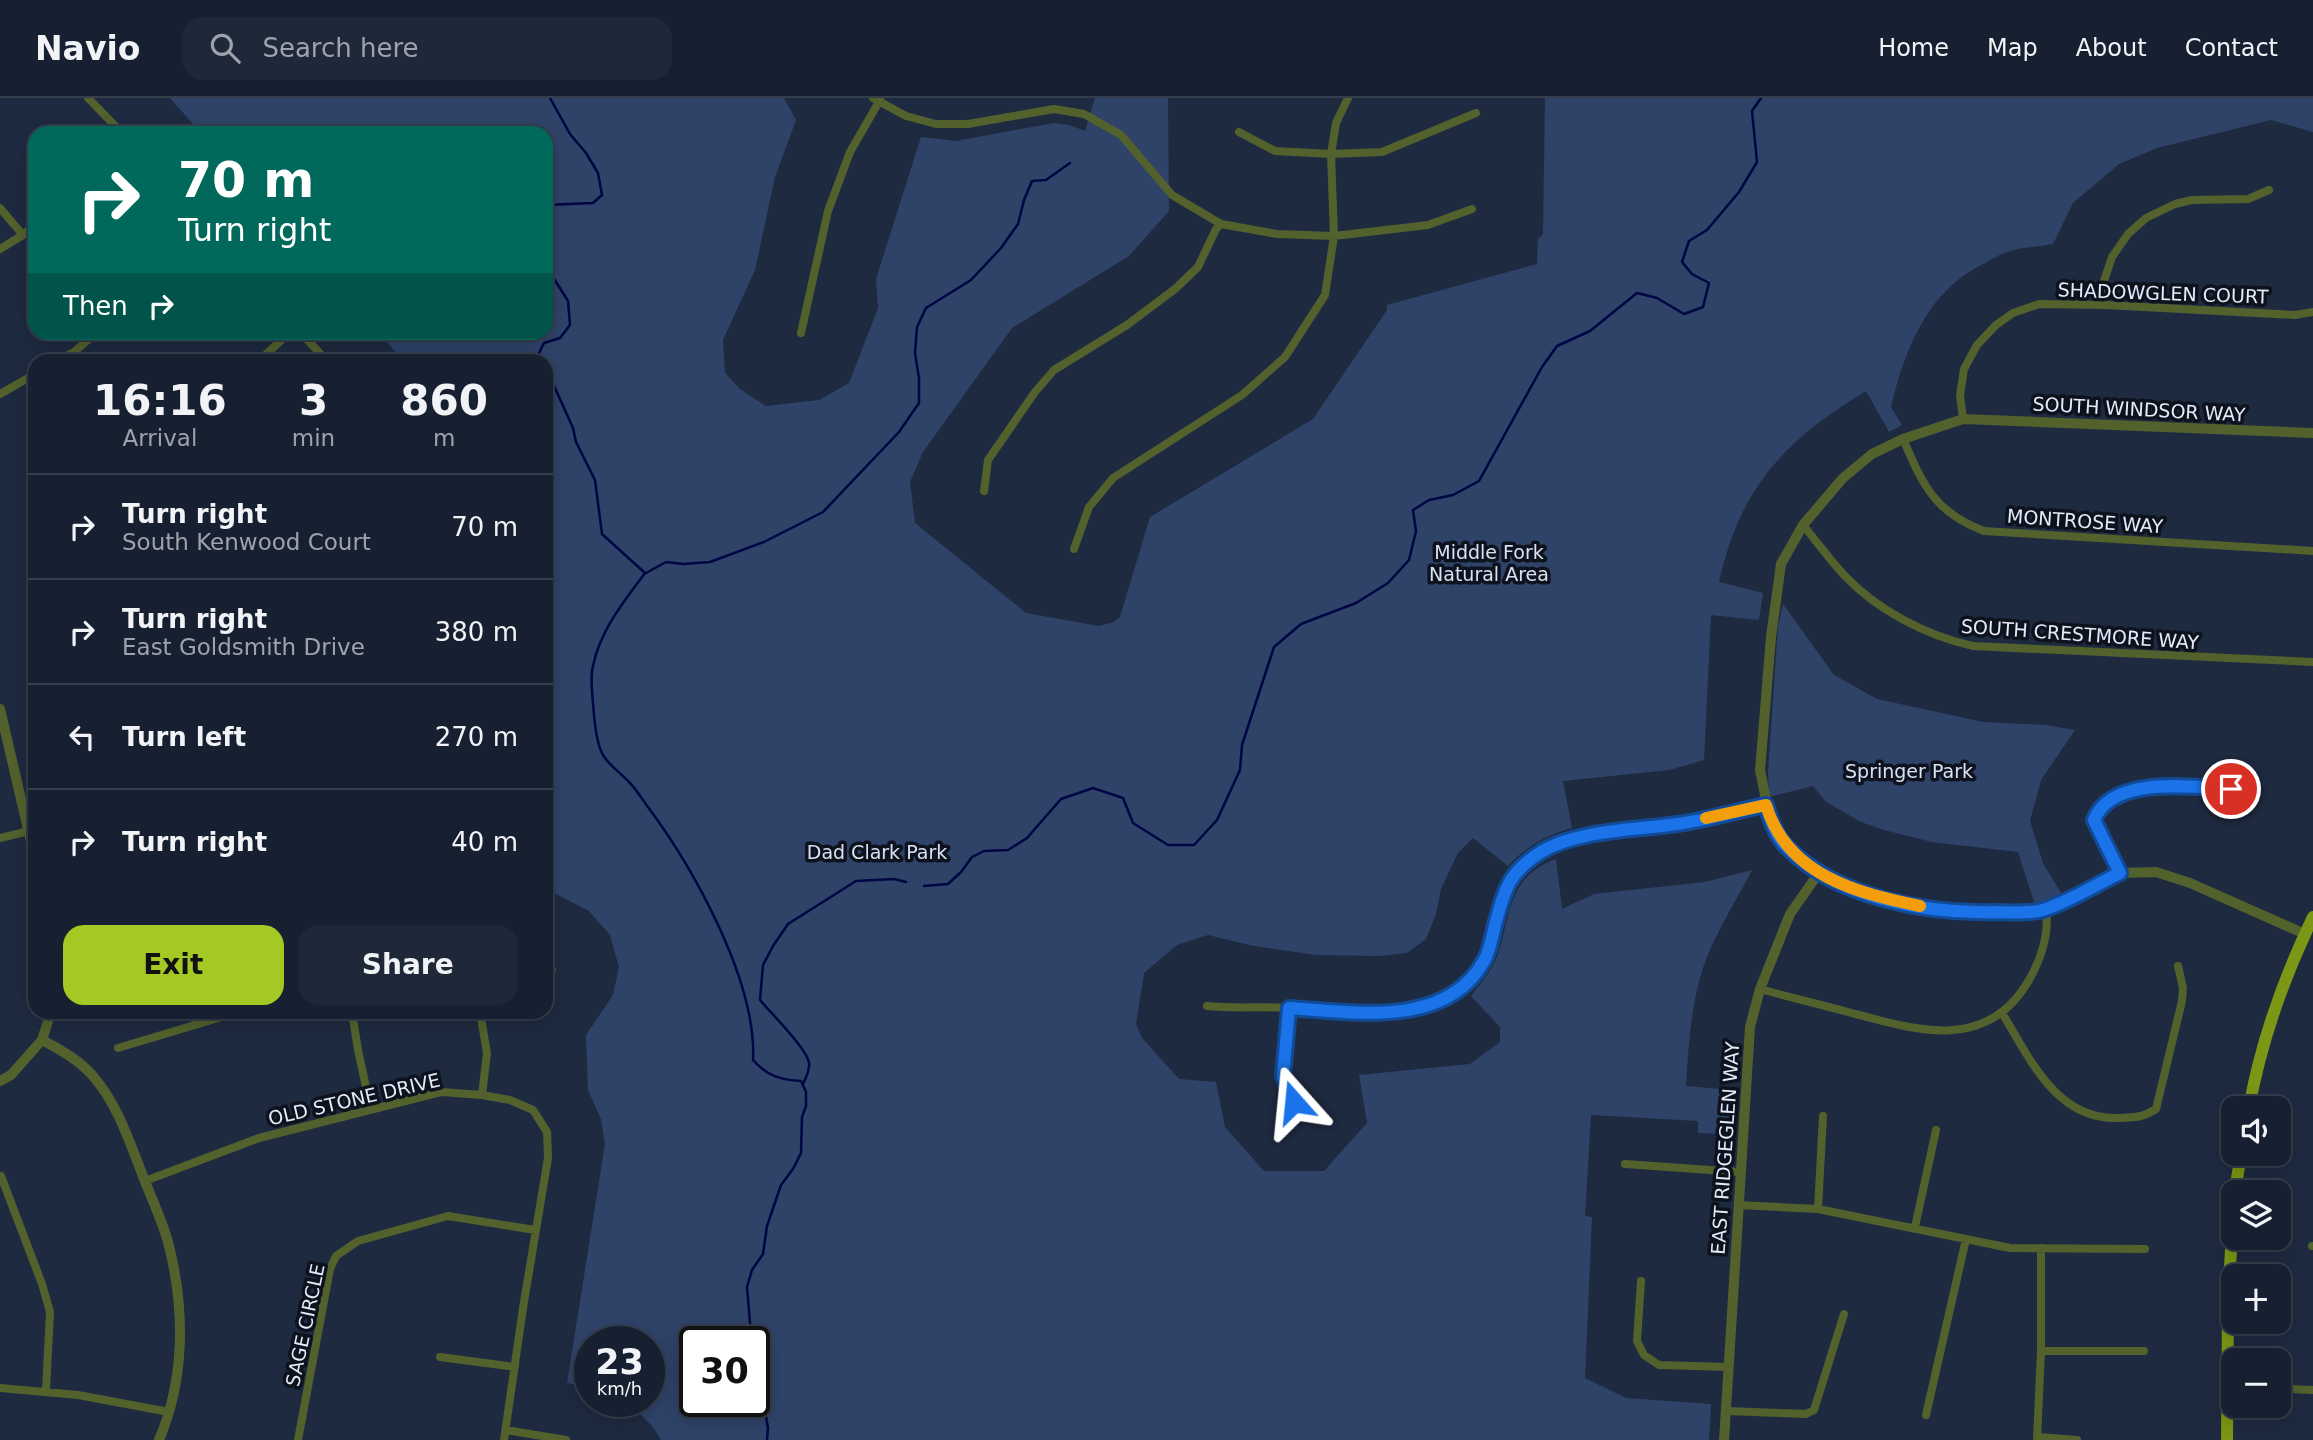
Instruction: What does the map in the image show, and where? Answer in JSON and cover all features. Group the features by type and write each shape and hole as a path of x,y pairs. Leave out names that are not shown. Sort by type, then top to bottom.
{"main road":[{"path":"2252,1096 2266,1037 2283,986 2313,917"},
{"path":"2227,1440 2231,1250"}],"street":[{"path":"88,98 115,126"},
{"path":"1074,550 1089,507 1114,478 1242,395 1285,357 1325,295 1334,236 1331,154 1336,123 1348,98"},
{"path":"801,333 828,211 850,152 878,99 906,116 936,124 968,124 1054,109 1084,114 1121,135 1172,195 1222,224 1278,233 1334,236 1428,225 1472,209"},
{"path":"1239,132 1275,151 1331,154 1381,152 1476,113"},
{"path":"2106,305 2102,287 2112,257 2128,234 2146,218 2175,204 2192,200 2248,199 2269,190"},
{"path":"0,208 23,235"},
{"path":"984,491 988,460 1035,392 1054,370 1127,325 1175,289 1198,267 1216,229 1222,224"},
{"path":"0,249 28,230"},
{"name":"SHADOWGLEN COURT","path":"1963,419 1960,395 1964,369 1977,345 1996,325 2013,313 2039,304 2295,315 2313,312"},
{"path":"70,354 88,340"},
{"path":"266,354 281,340"},
{"path":"307,340 320,354"},
{"path":"0,394 28,378"},
{"path":"1963,419 1903,439 1872,454 1843,478 1803,525 1781,564 1760,770 1770,820 1785,846 1818,874 1860,892 1945,910 1971,913 2041,911 2120,873 2156,872 2190,883 2305,934"},
{"name":"SOUTH WINDSOR WAY","path":"1963,419 2313,433"},
{"name":"MONTROSE WAY","path":"1903,439 1920,478 1939,505 1964,523 1984,531 2313,551"},
{"name":"SOUTH CRESTMORE WAY","path":"1803,525 1847,578 1890,612 1950,641 1973,646 2313,662"},
{"path":"0,712 28,827"},
{"path":"2120,873 2094,820 2099,808 2115,798 2134,790 2177,786 2231,789 2251,801"},
{"path":"1207,1006 1379,1014 1445,1000 1468,984 1485,960 1505,890 1518,868 1544,850 1586,835 1679,824 1766,805"},
{"path":"0,838 28,831"},
{"name":"EAST RIDGEGLEN WAY","path":"1724,1440 1750,1027 1760,989 1790,914 1818,874"},
{"path":"1760,989 1888,1024 1935,1030 1961,1030 2002,1013 2021,994 2032,975 2043,944 2046,908"},
{"path":"2002,1013 2047,1085 2064,1102 2102,1118 2143,1117 2156,1109 2182,1001 2183,988 2178,966"},
{"path":"1289,1008 1283,1077 1294,1102"},
{"path":"0,1081 11,1075 42,1040 49,1019"},
{"path":"118,1048 215,1019"},
{"path":"353,1019 371,1110"},
{"path":"481,1019 487,1053 482,1095"},
{"path":"42,1040 82,1065 106,1092 124,1125 169,1244 177,1290 179,1360 169,1412 159,1440"},
{"name":"OLD STONE DRIVE","path":"145,1181 259,1138 441,1092 482,1095 523,1104 533,1110 547,1132 548,1158 504,1440"},
{"path":"1818,1209 1823,1116"},
{"path":"1915,1227 1936,1130"},
{"path":"1625,1164 1739,1172"},
{"path":"1,1176 50,1312 46,1390"},
{"path":"1738,1205 1818,1209 2011,1248 2145,1249"},
{"name":"SAGE CIRCLE","path":"298,1440 330,1269 337,1256 358,1241 448,1216 536,1230"},
{"path":"1926,1415 1966,1239"},
{"path":"2041,1248 2041,1351 2037,1438 2077,1440"},
{"path":"1641,1282 1637,1341 1644,1355 1659,1365 1729,1367"},
{"path":"1726,1411 1806,1414 1814,1410 1844,1314"},
{"path":"2041,1351 2144,1351"},
{"path":"440,1357 514,1367"},
{"path":"0,1388 46,1390 169,1412"},
{"path":"2291,1389 2313,1390"},
{"path":"506,1430 566,1440"}],"green space":[{"name":"Dad Clark Park","path":"170,98 784,98 796,120 775,177 755,270 723,340 725,373 740,389 766,406 819,400 849,383 878,308 876,279 921,137 956,141 1054,123 1085,131 1095,98 1168,98 1169,211 1129,256 1012,328 923,452 910,482 915,523 1026,613 1099,626 1114,622 1120,617 1150,517 1313,419 1387,310 1387,305 1537,264 1538,239 1543,234 1545,98 2313,98 2313,132 2271,120 2157,148 2119,164 2073,203 2053,244 2000,255 1965,275 1934,305 1912,343 1891,407 1902,425 1889,432 1866,391 1837,409 1789,448 1753,493 1739,519 1719,582 1763,593 1759,620 1711,615 1704,760 1669,770 1563,781 1572,828 1537,842 1508,866 1473,838 1458,853 1441,889 1436,914 1426,939 1407,953 1378,956 1316,955 1254,946 1208,935 1177,945 1144,973 1136,1024 1142,1038 1179,1079 1216,1082 1225,1127 1264,1171 1324,1171 1367,1123 1359,1075 1470,1064 1500,1042 1500,1027 1471,996 1496,960 1509,911 1520,886 1540,866 1556,859 1562,909 1594,894 1705,882 1752,870 1719,931 1703,968 1688,1052 1686,1086 1732,1090 1729,1134 1698,1133 1698,1121 1591,1115 1585,1216 1592,1217 1585,1378 1626,1398 1711,1404 1709,1440 661,1440 643,1417 665,1417 665,1326 576,1326 605,1144 601,1119 588,1090 586,1035 613,995 619,967 610,935 589,911 553,893 553,354 397,354 386,340 553,340 553,126 195,126"},
{"name":"Springer Park","path":"1783,604 1834,675 1877,699 1983,722 2045,725 2075,730 2041,780 2030,821 2043,863 2061,893 2035,905 2018,852 1932,842 1884,830 1861,822 1826,802 1813,786 1769,797 1768,772 1778,626"},
{"name":"Dad Clark Park","path":"574,1339 574,1384 567,1383"}],"waterway":[{"path":"550,98 570,134 598,173 602,195 593,203 553,205"},
{"path":"924,886 948,884 972,857 984,851 1008,850 1027,838 1061,799 1093,788 1123,798 1133,823 1168,845 1194,845 1217,820 1240,770 1242,745 1274,647 1301,624 1356,603 1388,583 1409,560 1416,531 1413,510 1429,500 1453,495 1479,481 1542,367 1557,346 1590,331 1637,293 1657,298 1684,314 1703,307 1709,283 1692,274 1682,262 1689,241 1707,230 1739,192 1757,162 1752,111 1761,98"},
{"path":"646,573 666,562 710,562 764,542 823,512 899,432 919,403 915,353 917,327 926,308 971,280 1001,248 1018,224 1032,181 1046,180 1070,163"},
{"path":"539,354 544,343 560,338 570,325 568,301 553,277"},
{"path":"553,384 573,428 576,442 595,480 602,534 645,573 621,606 596,653 592,684 594,719 601,751 607,761 634,788 666,832 719,928 745,996 752,1029 753,1060 775,1076 801,1081 806,1092 801,1153 781,1185 767,1226 763,1254 752,1270 747,1287 750,1323 763,1371 762,1395 768,1428 767,1440"},
{"path":"803,1084 809,1069 807,1057 796,1040 760,1000 763,965 788,924 856,881 894,879 906,882"}],"slow traffic":[{"path":"1706,818 1766,805 1770,820 1785,846 1818,874 1860,892 1920,906"}],"route":[{"path":"1294,1102 1283,1077 1289,1008 1379,1014 1445,1000 1468,984 1485,960 1505,890 1518,868 1544,850 1586,835 1679,824 1766,805 1770,820 1785,846 1818,874 1860,892 1889,900 1971,913 2041,911 2120,873 2094,820 2099,808 2134,790 2177,786 2231,789"}],"park label":[{"name":"Middle Fork Natural Area","path":"1489,563"}]}
